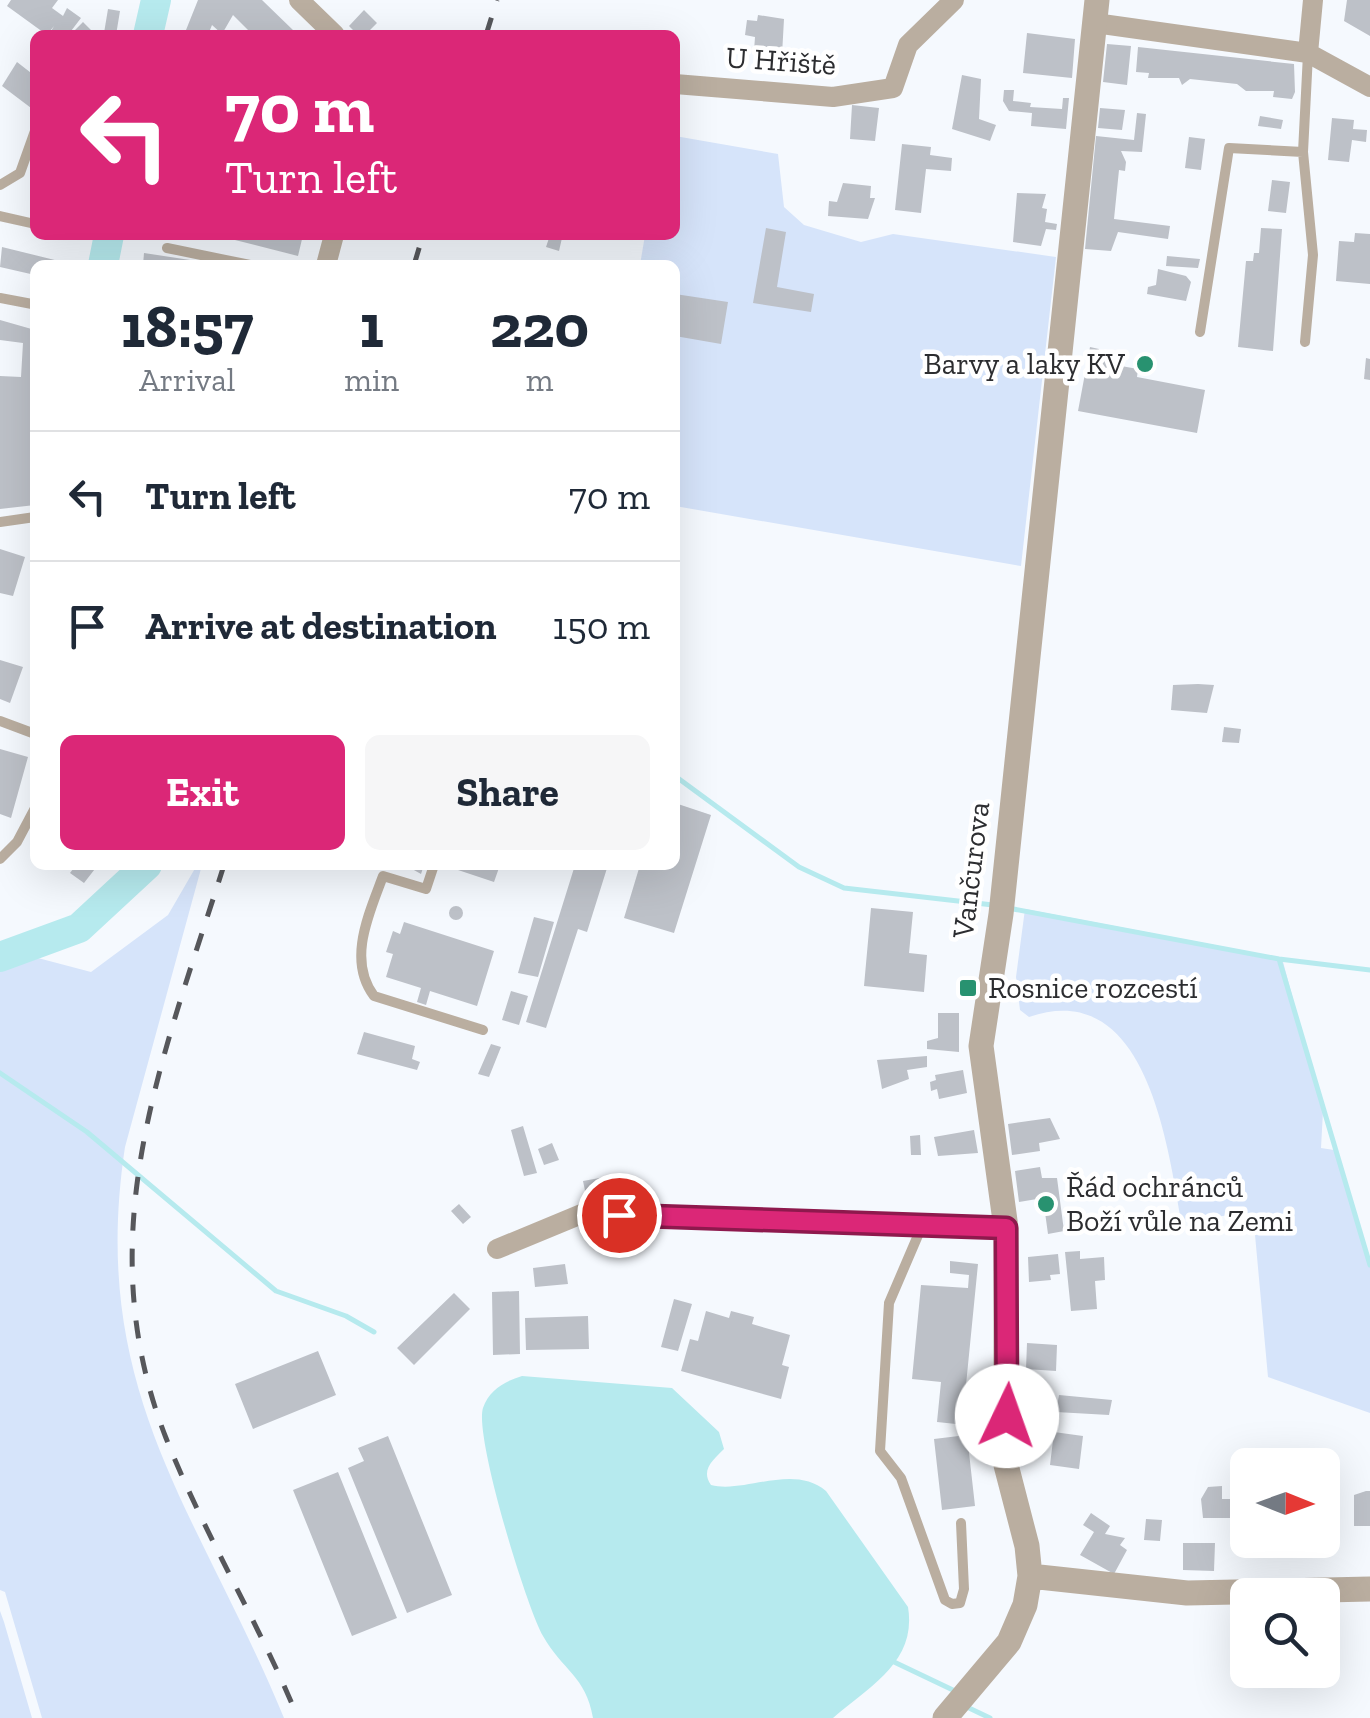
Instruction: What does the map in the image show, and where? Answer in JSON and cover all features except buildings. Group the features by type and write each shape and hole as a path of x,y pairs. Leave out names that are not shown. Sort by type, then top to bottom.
{"street":[{"path":"299,0 331,30"},
{"name":"U Hřiště","path":"680,84 833,97 893,88 908,45 954,0"},
{"path":"1308,54 1313,0"},
{"path":"1096,11 1308,54 1370,87"},
{"name":"Vančurova","path":"945,1718 1009,1642 1025,1605 1030,1576 1006,1455 1010,1295 1006,1228 986,1094 982,1028 1001,914 1096,11"},
{"path":"497,1248 584,1214 1006,1228"},
{"path":"1030,1576 1186,1593 1370,1589"}],"lane":[{"path":"1304,342 1313,255 1303,152 1308,54"},
{"path":"0,185 20,173 30,145"},
{"path":"1200,332 1229,148 1303,152"},
{"path":"0,216 30,223"},
{"path":"167,248 225,260"},
{"path":"0,298 30,304"},
{"path":"0,522 30,518"},
{"path":"0,721 30,732"},
{"path":"0,859 17,842 30,817"},
{"path":"432,870 426,889 380,870 360,959 366,986 374,996 483,1030"},
{"path":"922,1226 889,1302 880,1451 901,1478 945,1600 952,1604 960,1603 964,1589 961,1523"}],"shaded area":[{"path":"680,137 778,154 784,207 804,225 861,242 893,234 1056,257 1021,566 680,507 680,260 641,260 644,240 680,240"},
{"path":"194,870 201,870 125,1147 118,1233 122,1310 136,1380 158,1446 284,1718 42,1718 5,1592 0,1590 0,948 91,972 168,915"},
{"path":"1025,909 1282,958 1323,1111 1321,1148 1334,1150 1370,1267 1370,1413 1268,1377 1253,1213 1181,1220 1157,1110 1143,1074 1124,1043 1100,1021 1068,1011 1029,1017 1020,1010 1016,977"},
{"path":"522,1376 672,1388 719,1432 724,1449 708,1470 711,1485 738,1486 784,1479 813,1483 826,1491 908,1607 905,1643 888,1671 833,1718 593,1718 585,1692 550,1648 535,1619 503,1521 486,1451 483,1408 498,1387"},
{"path":"0,1611 4,1622 32,1718 0,1718"}],"waterway":[{"path":"149,30 156,0"},
{"path":"104,260 108,240"},
{"path":"680,780 799,867 844,888 993,905"},
{"path":"0,957 79,928 142,870"},
{"path":"1008,908 1279,959 1370,970"},
{"path":"1279,959 1370,1265"},
{"path":"0,1073 87,1132 276,1291 346,1316 374,1332"},
{"path":"892,1661 955,1691"},
{"path":"969,1708 990,1718"}],"railway":[{"path":"488,30 497,0"},
{"path":"416,260 422,240"},
{"path":"222,870 178,1008 142,1148 134,1219 133,1290 143,1363 166,1438 298,1718"}],"place":[{"name":"Barvy a laky KV","path":"1145,364"},
{"name":"Rosnice rozcestí","path":"968,988"},
{"name":"Řád ochránců Boží vůle na Zemi","path":"1046,1204"}],"route":[{"path":"619,1215 1006,1228 1010,1295 1007,1416"}]}
